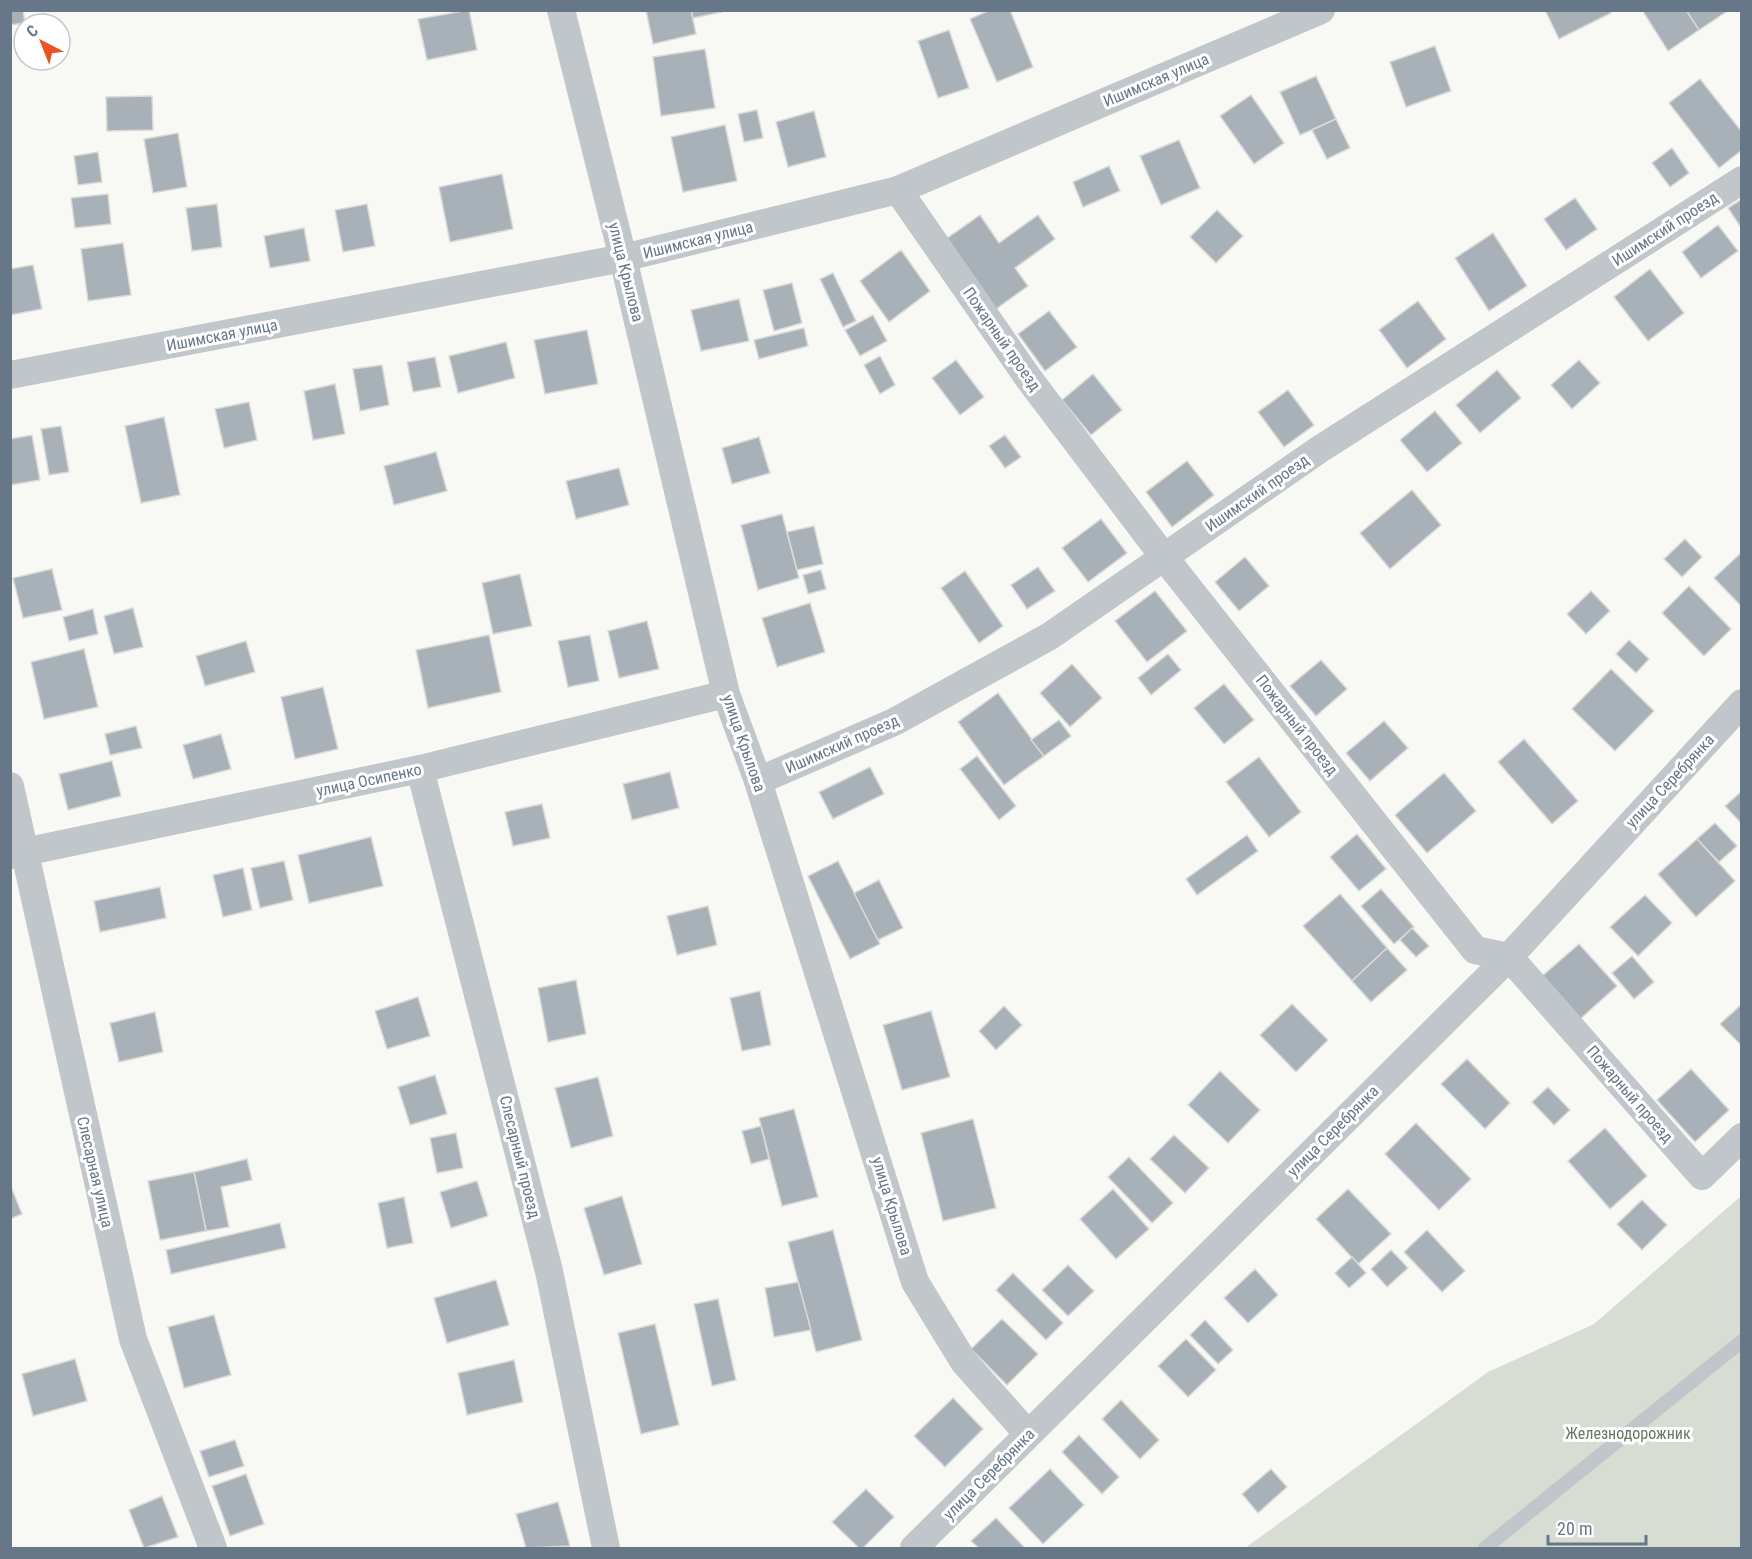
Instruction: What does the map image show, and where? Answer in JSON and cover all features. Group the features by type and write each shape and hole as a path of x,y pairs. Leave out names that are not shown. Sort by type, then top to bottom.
{"street":[{"name":"улица Крылова","path":"561,10 623,258 726,694 758,782 915,1282 964,1362 1028,1434"},
{"name":"Ишимская улица","path":"10,375 623,258 898,190 1321,10"},
{"name":"Ишимский проезд","path":"758,782 894,722 1050,636 1320,449 1742,180"},
{"name":"Пожарный проезд","path":"898,190 1029,379 1164,557 1475,950 1509,957 1702,1176 1742,1137"},
{"name":"улица Осипенко","path":"17,853 420,769 726,694"},
{"name":"улица Серебрянка","path":"914,1548 1509,957 1742,703"},
{"name":"Слесарный проезд","path":"420,769 549,1271 606,1548"},
{"name":"Слесарная улица","path":"10,786 17,853 133,1339 213,1548"}],"lane":[{"path":"1485,1548 1742,1341"}],"green space":[{"name":"Железнодорожник","path":"1741,1196 1741,1548 1245,1548 1488,1372 1594,1324"}],"building":[{"path":"10,10 23,10 23,12 12,12 12,25 10,25"},
{"path":"469,10 477,50 427,60 418,19"},
{"path":"646,10 691,10 696,34 653,44"},
{"path":"691,10 721,10 722,12 693,18"},
{"path":"990,10 1010,10 1033,67 997,82 970,19"},
{"path":"1545,10 1610,10 1611,13 1559,39"},
{"path":"1642,10 1687,10 1699,30 1668,51"},
{"path":"1686,10 1729,10 1699,30"},
{"path":"949,30 969,88 938,98 918,41"},
{"path":"1435,46 1451,91 1406,107 1390,62"},
{"path":"705,49 715,108 661,116 653,57"},
{"path":"1316,76 1336,119 1300,135 1280,92"},
{"path":"1700,79 1742,132 1742,150 1719,168 1669,103"},
{"path":"1251,95 1284,143 1254,164 1220,116"},
{"path":"152,96 153,130 107,131 106,97"},
{"path":"757,110 763,138 744,142 738,114"},
{"path":"814,111 826,157 788,167 776,122"},
{"path":"1336,119 1350,148 1327,159 1312,130"},
{"path":"725,125 737,181 683,192 671,137"},
{"path":"178,133 187,187 153,193 144,139"},
{"path":"1179,140 1200,188 1161,205 1140,156"},
{"path":"1672,148 1689,173 1670,187 1652,163"},
{"path":"98,152 102,182 78,185 74,156"},
{"path":"1109,166 1120,191 1083,207 1073,182"},
{"path":"502,174 513,229 450,242 439,187"},
{"path":"108,194 111,224 75,228 71,198"},
{"path":"1575,198 1597,229 1566,250 1544,219"},
{"path":"1742,199 1742,229 1728,208"},
{"path":"217,204 222,247 192,251 186,208"},
{"path":"367,204 375,246 343,252 335,210"},
{"path":"1217,210 1243,236 1216,263 1190,237"},
{"path":"980,215 999,243 1038,215 1055,239 1015,268 1028,286 996,309 946,239"},
{"path":"1718,225 1738,251 1701,278 1682,252"},
{"path":"304,228 310,261 270,268 264,236"},
{"path":"1493,233 1527,286 1489,311 1455,258"},
{"path":"123,243 131,295 88,301 81,249"},
{"path":"901,250 930,291 889,322 860,281"},
{"path":"33,265 42,309 10,315 10,269"},
{"path":"1650,269 1684,313 1648,341 1614,297"},
{"path":"833,273 856,321 843,327 820,279"},
{"path":"792,283 802,323 774,331 763,290"},
{"path":"739,299 749,341 701,351 691,310"},
{"path":"1418,301 1446,339 1407,368 1379,330"},
{"path":"1049,311 1077,347 1045,371 1018,334"},
{"path":"873,315 887,341 860,356 845,330"},
{"path":"804,328 808,346 759,359 754,340"},
{"path":"587,330 598,384 545,394 534,340"},
{"path":"506,342 515,378 458,393 449,356"},
{"path":"880,356 895,385 880,394 864,365"},
{"path":"435,357 441,387 413,392 407,362"},
{"path":"956,360 984,397 960,415 932,378"},
{"path":"1579,360 1600,383 1572,409 1551,385"},
{"path":"382,365 389,405 360,411 353,369"},
{"path":"1497,370 1521,398 1480,433 1456,405"},
{"path":"1093,374 1122,410 1091,435 1062,400"},
{"path":"335,384 345,434 313,440 304,391"},
{"path":"1288,390 1314,425 1284,447 1258,412"},
{"path":"249,402 257,440 224,448 215,409"},
{"path":"1435,411 1462,443 1427,472 1400,440"},
{"path":"164,417 180,495 141,503 125,426"},
{"path":"61,426 69,472 49,475 41,429"},
{"path":"32,435 40,480 10,485 10,439"},
{"path":"1005,435 1021,457 1005,468 989,446"},
{"path":"759,437 770,473 732,484 722,448"},
{"path":"436,452 447,491 394,505 384,466"},
{"path":"1187,461 1214,495 1172,527 1146,492"},
{"path":"619,468 629,505 576,519 566,481"},
{"path":"1412,490 1441,525 1390,569 1360,533"},
{"path":"782,514 799,578 758,590 741,525"},
{"path":"1101,519 1127,553 1088,582 1062,548"},
{"path":"814,526 823,564 797,570 787,532"},
{"path":"1685,539 1702,557 1682,577 1664,559"},
{"path":"1742,552 1742,607 1714,578"},
{"path":"1245,557 1269,586 1239,611 1215,582"},
{"path":"1038,567 1055,591 1027,609 1011,585"},
{"path":"52,569 62,610 23,618 13,578"},
{"path":"821,570 826,589 808,594 803,575"},
{"path":"965,571 1003,626 979,643 941,588"},
{"path":"520,574 532,626 493,634 482,583"},
{"path":"1689,586 1731,629 1704,656 1662,613"},
{"path":"1155,591 1187,631 1147,662 1115,621"},
{"path":"1591,591 1610,611 1586,634 1567,614"},
{"path":"810,603 825,652 777,667 762,618"},
{"path":"133,608 143,647 114,654 104,616"},
{"path":"93,609 98,634 69,641 63,617"},
{"path":"647,621 659,669 619,678 608,631"},
{"path":"489,635 501,692 428,708 416,650"},
{"path":"590,635 599,681 568,687 558,641"},
{"path":"1629,640 1649,659 1636,673 1616,654"},
{"path":"246,641 255,672 205,686 196,656"},
{"path":"84,649 98,707 44,719 31,662"},
{"path":"1168,654 1181,670 1151,695 1138,678"},
{"path":"1321,660 1347,689 1316,716 1290,686"},
{"path":"1072,664 1102,698 1070,727 1040,693"},
{"path":"1611,669 1654,711 1615,751 1572,709"},
{"path":"1224,684 1254,720 1224,744 1194,708"},
{"path":"323,687 338,749 295,759 281,697"},
{"path":"998,693 1044,756 1004,785 958,722"},
{"path":"1059,720 1071,736 1044,756 1031,740"},
{"path":"1384,721 1408,748 1370,781 1346,753"},
{"path":"136,726 142,748 110,755 105,734"},
{"path":"221,734 231,769 193,779 183,745"},
{"path":"1524,739 1578,801 1552,824 1498,762"},
{"path":"977,756 1016,806 999,820 960,769"},
{"path":"1259,757 1301,812 1269,837 1226,782"},
{"path":"112,761 121,796 68,810 59,774"},
{"path":"870,767 884,794 833,819 819,792"},
{"path":"670,772 679,808 632,820 623,784"},
{"path":"1444,773 1476,811 1427,853 1395,815"},
{"path":"1742,791 1742,824 1725,806"},
{"path":"542,804 550,838 513,846 505,812"},
{"path":"1715,823 1737,846 1719,862 1697,839"},
{"path":"1357,834 1386,869 1359,891 1330,857"},
{"path":"1247,835 1258,851 1197,895 1186,879"},
{"path":"371,837 383,886 309,903 298,855"},
{"path":"1697,839 1735,881 1696,917 1658,874"},
{"path":"284,861 293,900 260,908 251,868"},
{"path":"838,861 880,944 850,959 808,876"},
{"path":"243,868 252,910 223,917 213,875"},
{"path":"879,880 903,928 878,940 854,893"},
{"path":"160,887 166,918 100,932 94,901"},
{"path":"1381,889 1414,927 1394,944 1361,906"},
{"path":"1340,894 1387,948 1352,981 1303,926"},
{"path":"1645,895 1672,923 1638,956 1610,927"},
{"path":"708,906 717,945 677,955 667,916"},
{"path":"1412,928 1429,946 1416,957 1400,940"},
{"path":"1579,944 1617,986 1579,1020 1541,977"},
{"path":"1387,948 1407,970 1371,1002 1352,981"},
{"path":"1632,956 1654,982 1634,999 1612,973"},
{"path":"576,980 586,1034 548,1042 538,988"},
{"path":"760,991 771,1045 742,1051 730,998"},
{"path":"418,997 430,1036 387,1049 375,1011"},
{"path":"1292,1004 1328,1040 1296,1072 1260,1035"},
{"path":"1742,1004 1742,1046 1720,1024"},
{"path":"1004,1006 1022,1025 996,1050 979,1031"},
{"path":"931,1011 950,1077 902,1090 883,1025"},
{"path":"155,1012 163,1052 119,1062 110,1023"},
{"path":"1467,1059 1510,1103 1485,1129 1441,1084"},
{"path":"1691,1069 1729,1110 1695,1142 1657,1100"},
{"path":"1220,1071 1260,1110 1228,1143 1188,1105"},
{"path":"435,1075 447,1114 410,1125 398,1087"},
{"path":"598,1077 613,1136 571,1148 555,1088"},
{"path":"1548,1087 1570,1110 1554,1125 1532,1102"},
{"path":"794,1109 818,1197 782,1206 759,1118"},
{"path":"973,1119 996,1208 943,1221 921,1133"},
{"path":"1416,1123 1471,1179 1439,1210 1385,1154"},
{"path":"761,1126 769,1159 751,1164 742,1131"},
{"path":"1605,1128 1647,1176 1610,1209 1568,1161"},
{"path":"456,1133 463,1168 437,1173 430,1138"},
{"path":"1174,1135 1209,1168 1185,1193 1150,1159"},
{"path":"1129,1157 1173,1203 1152,1223 1108,1177"},
{"path":"247,1159 252,1180 221,1187 229,1227 206,1231 194,1172"},
{"path":"194,1172 206,1231 160,1240 148,1181"},
{"path":"477,1181 488,1216 451,1228 440,1192"},
{"path":"10,1184 22,1214 10,1219"},
{"path":"1113,1189 1149,1229 1116,1259 1080,1219"},
{"path":"1348,1189 1391,1234 1358,1264 1316,1219"},
{"path":"622,1196 642,1264 604,1275 584,1208"},
{"path":"404,1197 413,1243 387,1248 378,1203"},
{"path":"1642,1200 1667,1225 1642,1250 1617,1224"},
{"path":"280,1223 286,1248 171,1274 166,1250"},
{"path":"833,1230 862,1340 816,1352 788,1242"},
{"path":"1427,1230 1465,1271 1442,1292 1404,1252"},
{"path":"1391,1250 1408,1268 1387,1287 1371,1269"},
{"path":"1352,1257 1366,1273 1349,1288 1335,1273"},
{"path":"1068,1265 1094,1291 1068,1316 1042,1290"},
{"path":"1255,1269 1278,1295 1248,1323 1224,1298"},
{"path":"1013,1273 1063,1323 1046,1340 996,1290"},
{"path":"496,1280 509,1325 447,1343 434,1298"},
{"path":"798,1282 811,1330 774,1337 765,1288"},
{"path":"718,1299 736,1380 712,1386 694,1304"},
{"path":"214,1315 231,1375 184,1388 168,1327"},
{"path":"1002,1319 1038,1354 1007,1385 971,1349"},
{"path":"1205,1320 1233,1350 1218,1364 1190,1335"},
{"path":"655,1324 679,1425 641,1434 618,1333"},
{"path":"1186,1339 1216,1370 1188,1397 1158,1366"},
{"path":"75,1359 87,1401 33,1416 22,1374"},
{"path":"514,1360 523,1402 467,1415 458,1373"},
{"path":"953,1398 983,1429 945,1467 914,1436"},
{"path":"1121,1400 1159,1440 1140,1459 1102,1419"},
{"path":"1079,1435 1119,1477 1102,1494 1062,1452"},
{"path":"235,1440 244,1466 209,1477 200,1451"},
{"path":"1050,1469 1084,1505 1043,1544 1009,1508"},
{"path":"1271,1469 1287,1487 1258,1513 1242,1494"},
{"path":"246,1474 264,1524 230,1536 212,1486"},
{"path":"866,1489 894,1517 863,1548 859,1548 832,1522"},
{"path":"162,1496 178,1537 144,1548 129,1510"},
{"path":"558,1502 570,1546 526,1548 516,1514"},
{"path":"996,1518 1025,1548 979,1548 971,1541"}]}
